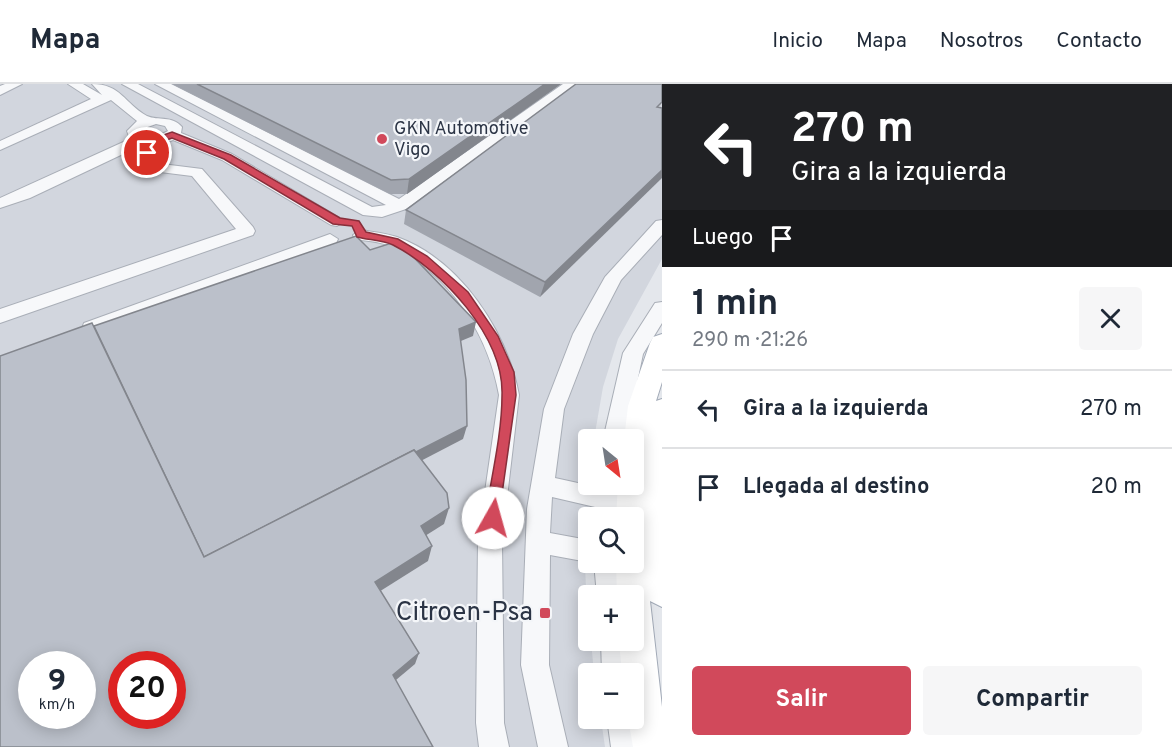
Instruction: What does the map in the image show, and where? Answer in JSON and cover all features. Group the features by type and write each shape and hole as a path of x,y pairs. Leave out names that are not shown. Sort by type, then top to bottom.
{"main road":[{"path":"639,429 641,406 662,343"},
{"path":"644,513 662,410"},
{"path":"644,523 662,591"},
{"path":"632,573 642,706 652,747"}],"lane":[{"path":"0,91 16,84"},
{"path":"75,84 108,97 147,122 170,123 175,127 172,135"},
{"path":"98,84 108,97"},
{"path":"128,84 369,212 382,212 400,206 571,84"},
{"path":"161,84 400,206"},
{"path":"0,146 108,97"},
{"path":"146,141 134,135 134,131 147,122"},
{"path":"0,203 24,195 146,141 172,135 227,157 337,221 355,224 360,229 361,235"},
{"path":"0,316 247,231 197,172 157,168 147,153 146,141"},
{"path":"330,239 326,230 337,221"},
{"path":"553,747 535,665 542,485 554,409 583,334 614,277 662,225"},
{"path":"77,333 330,239 348,243 361,235 394,242 423,259 463,295 492,336 507,372 509,395 490,540 490,723 494,747"},
{"path":"616,429 633,353 662,308"},
{"path":"542,485 607,501"},
{"path":"538,542 578,549"},
{"path":"623,729 626,747"}],"shaded area":[{"path":"0,84 662,84 662,259 618,339 603,387 596,429 578,429 578,495 589,495 589,507 578,507 578,573 585,573 586,585 578,585 578,651 592,651 593,663 578,663 578,729 602,729 605,747 0,747"}],"building":[{"name":"GKN Automotive Vigo","path":"197,84 545,84 409,179 391,180"},
{"path":"576,84 662,84 662,102 657,107 662,108 662,170 545,282 406,210"},
{"path":"356,236 370,250 398,241 476,322 459,329 466,380 467,426 416,452 414,450 204,557 94,326"},
{"path":"92,323 204,557 414,450 447,493 449,508 421,526 432,546 375,582 419,653 393,675 433,747 0,747 0,356"}],"place":[{"name":"GKN Automotive Vigo","path":"382,139"},
{"name":"Citroen-Psa","path":"545,613"}],"route":[{"path":"147,153 152,142 164,140 172,135 201,145 227,157 337,221 355,224 360,229 361,235 394,242 423,259 463,295 492,336 507,372 509,395 493,518"}]}
